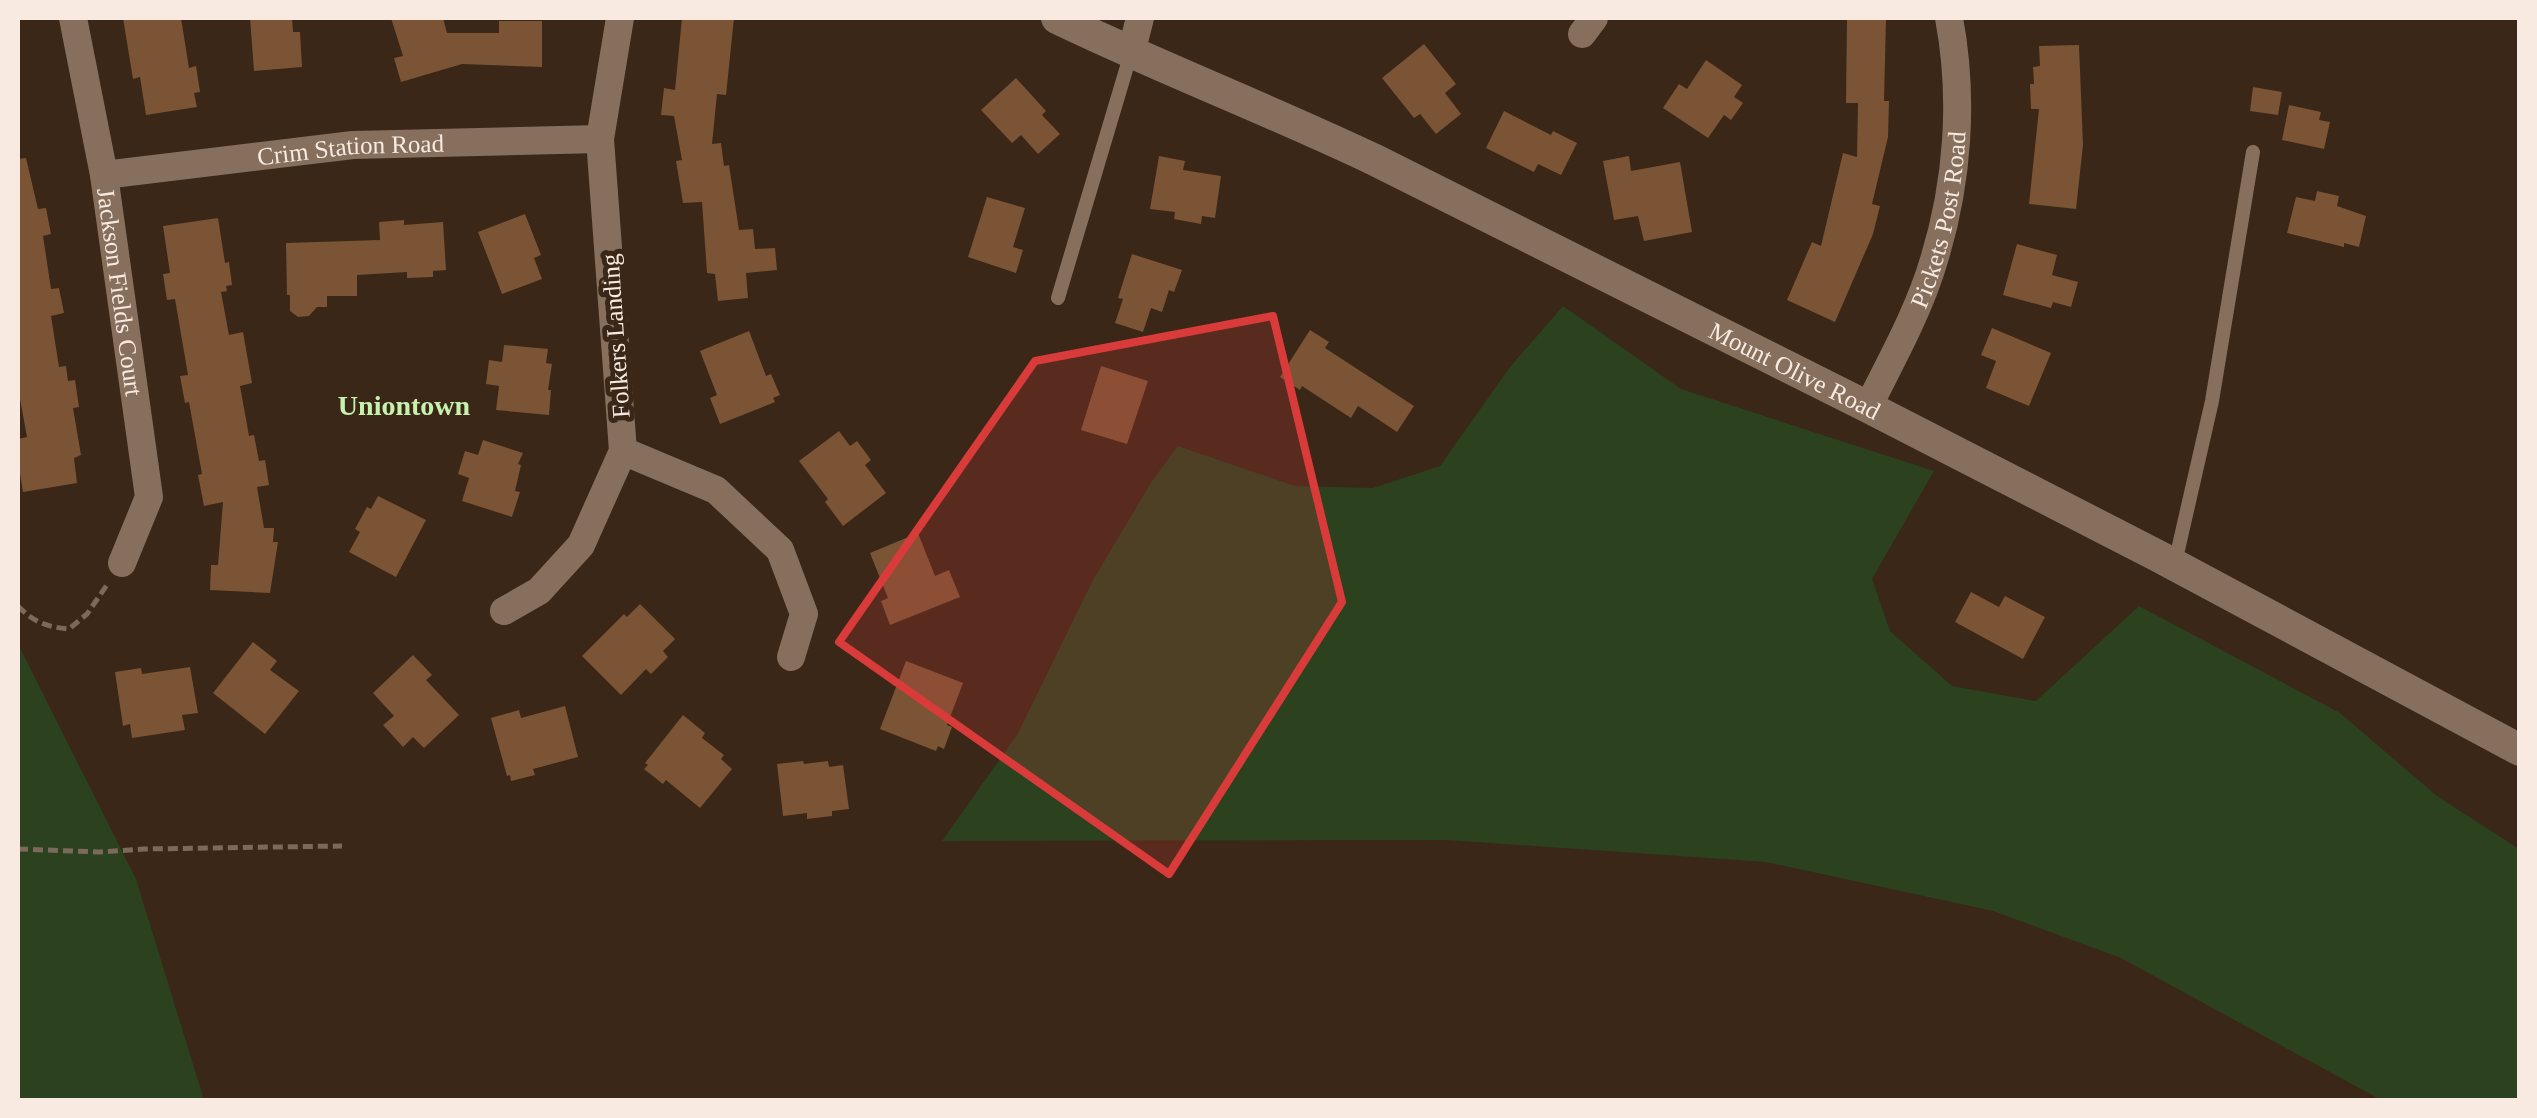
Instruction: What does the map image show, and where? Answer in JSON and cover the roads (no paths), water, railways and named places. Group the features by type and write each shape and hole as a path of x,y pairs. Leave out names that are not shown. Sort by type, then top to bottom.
{"street":[{"name":"Jackson Fields Court","path":"73,18 104,175 149,496 122,563"},
{"name":"Folkers Landing","path":"504,612 539,591 581,545 623,451 600,140 620,18"},
{"name":"Mount Olive Road","path":"1056,18 1375,160 1868,406 2175,564 2520,750"},
{"path":"1131,53 1140,18"},
{"name":"Pickets Post Road","path":"1868,406 1913,315 1934,261 1950,194 1957,120 1948,18"},
{"name":"Crim Station Road","path":"104,175 353,145 600,140"},
{"path":"623,451 716,490 780,550 804,614 791,656"}],"lane":[{"path":"1058,298 1131,53"},
{"path":"2175,564 2212,400 2253,152"}],"district":[{"name":"Uniontown","path":"404,405"}]}
